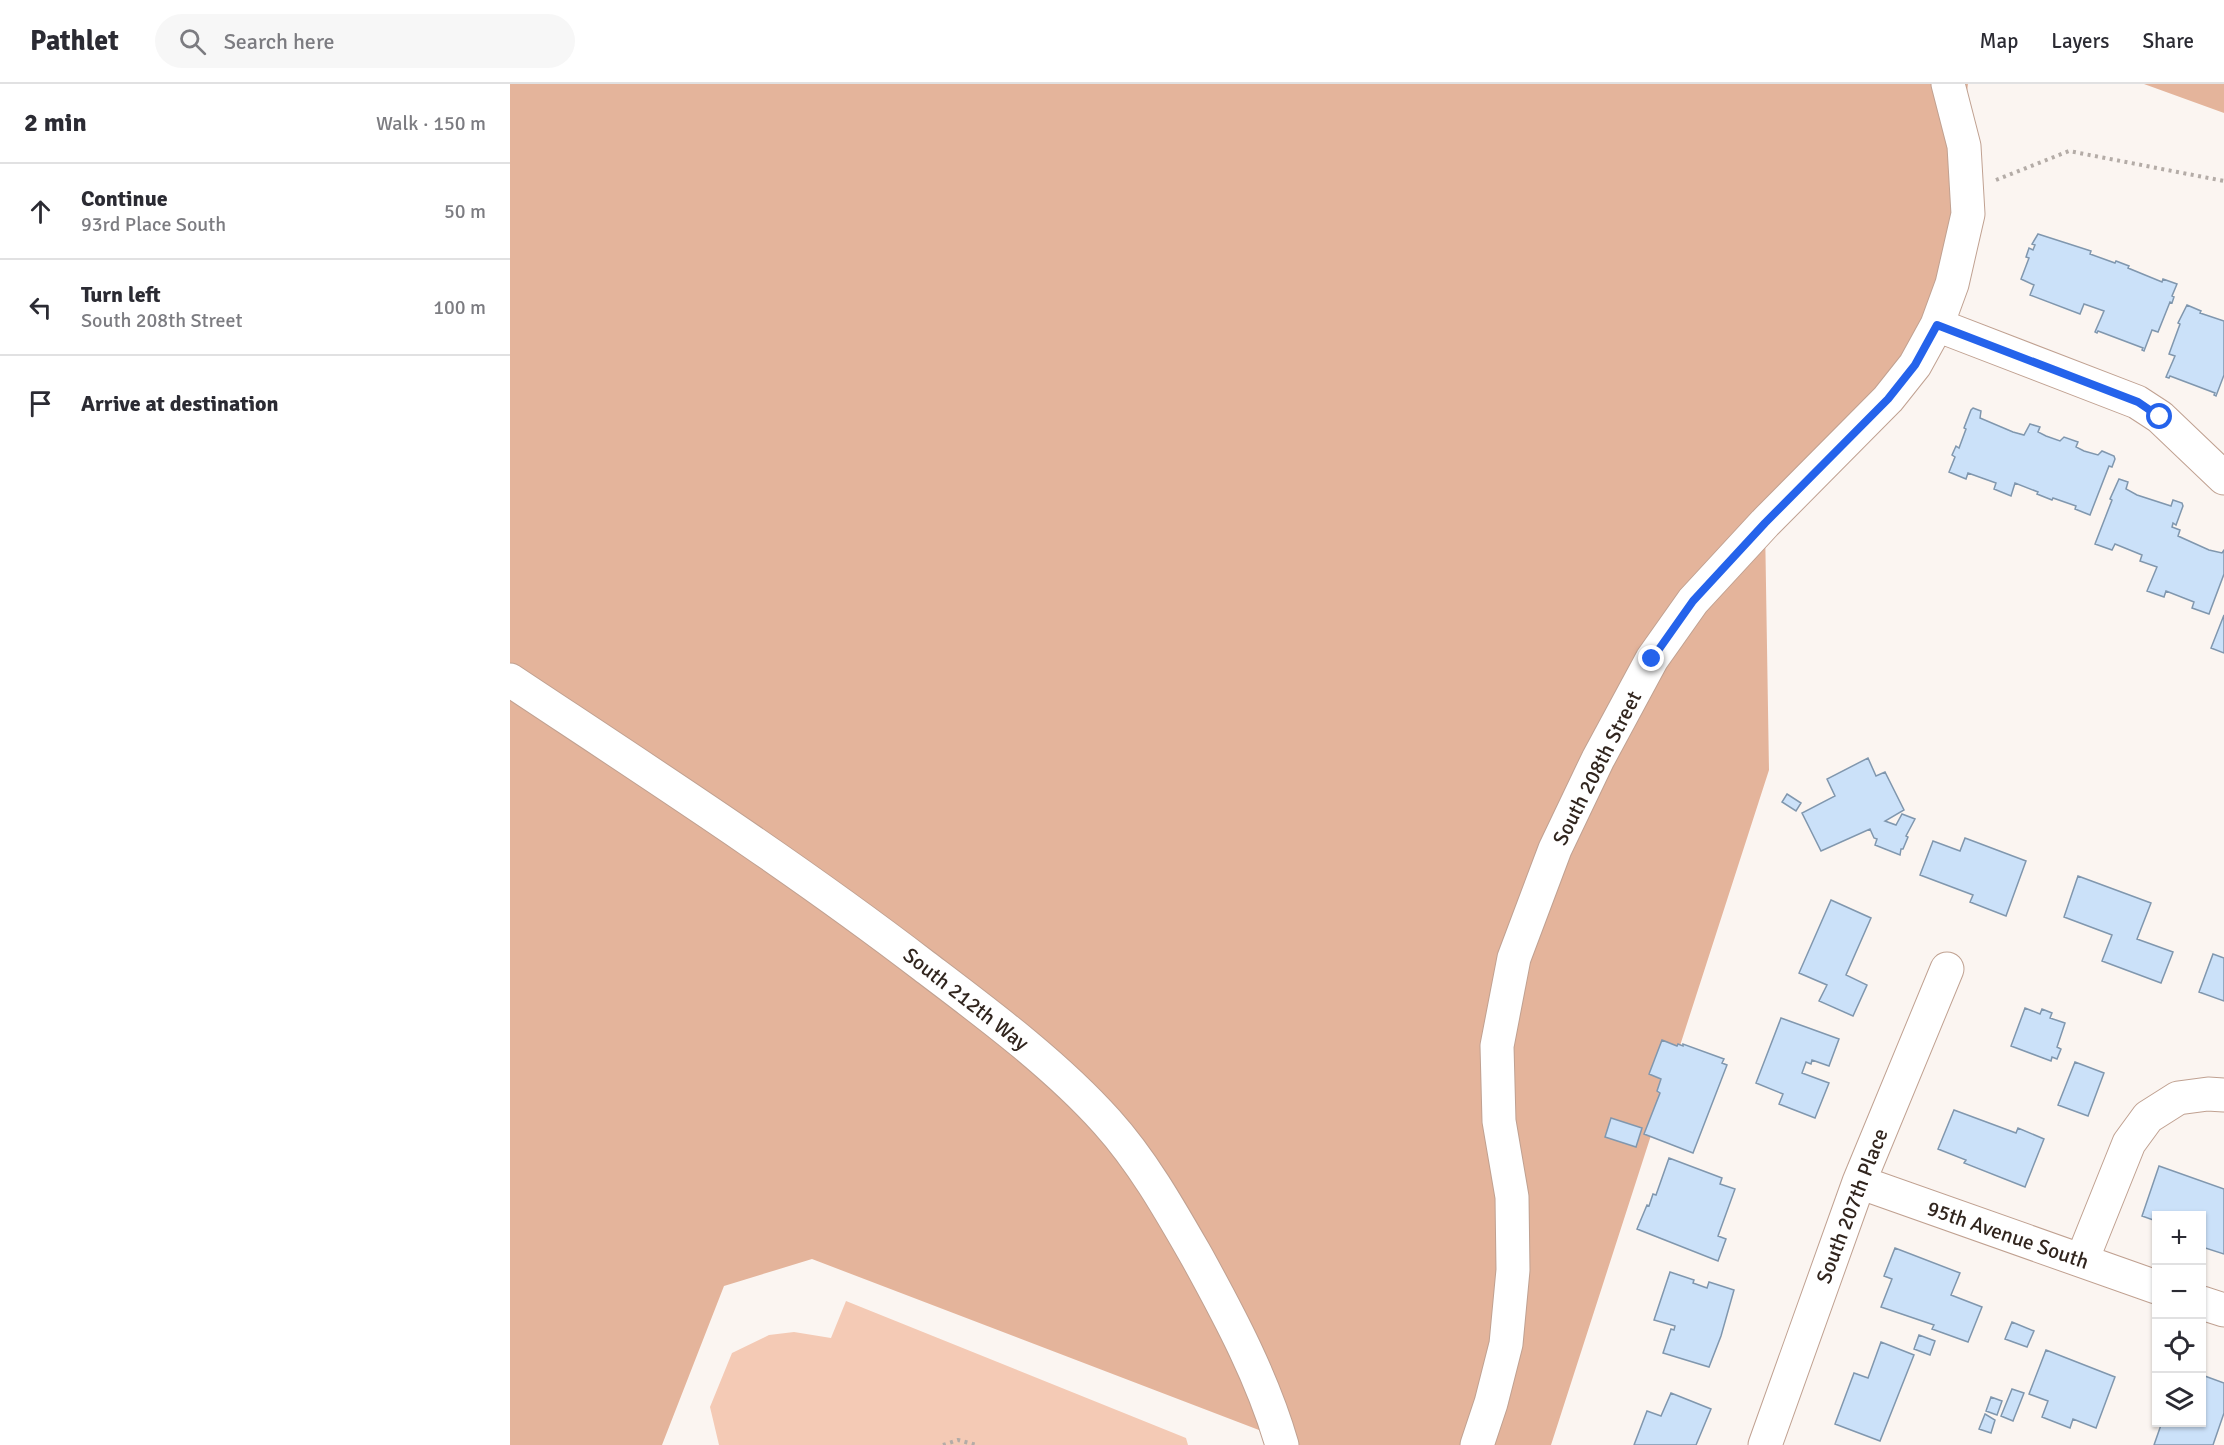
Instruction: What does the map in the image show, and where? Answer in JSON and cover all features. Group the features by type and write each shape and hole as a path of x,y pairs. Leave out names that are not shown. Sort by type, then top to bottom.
{"street":[{"name":"South 208th Street","path":"1477,1445 1491,1404 1506,1344 1513,1270 1512,1197 1499,1121 1497,1046 1514,958 1555,849 1598,759 1652,659 1693,601 1765,523 1888,399 1915,365 1937,325 1952,284 1968,214 1964,146 1948,84"},
{"path":"1937,325 2138,402 2160,417 2224,478"},
{"name":"South 212th Way","path":"510,680 727,824 888,939 1000,1024 1107,1122 1148,1175 1211,1284 1232,1323 1258,1381 1282,1445"},
{"name":"South 207th Place","path":"1765,1445 1859,1182 1947,969"},
{"path":"2082,1260 2129,1143 2148,1117 2178,1098 2208,1094 2224,1095"},
{"name":"95th Avenue South","path":"1859,1182 2152,1285"},
{"path":"2206,1304 2224,1311"}],"path":[{"path":"1966,186 1992,182 2068,151 2224,181"},
{"path":"943,1445 958,1440 977,1445"}],"shaded area":[{"path":"510,84 1968,84 1937,325 1765,523 1769,770 1551,1445 1298,1445 812,1259 724,1286 662,1445 510,1445"},
{"path":"2144,84 2224,84 2224,113"},
{"path":"846,1301 1186,1438 1188,1445 719,1445 710,1407 732,1353 769,1335 794,1332 831,1338"}],"building":[{"path":"2038,234 2091,251 2090,254 2129,266 2128,268 2162,282 2163,279 2177,284 2172,303 2170,302 2158,332 2152,330 2144,351 2143,348 2098,331 2095,332 2104,311 2084,304 2080,314 2030,295 2034,285 2021,279 2029,258 2026,257 2029,248 2033,250 2035,245 2032,244"},
{"path":"2187,305 2201,311 2200,313 2224,321 2224,375 2216,396 2215,393 2170,376 2166,377 2175,356 2169,354 2180,324 2178,323"},
{"path":"1973,408 1981,411 1980,418 2013,432 2024,435 2030,424 2040,427 2038,432 2046,436 2060,441 2064,437 2078,442 2076,447 2084,451 2098,455 2102,451 2114,456 2112,467 2109,466 2090,515 2075,509 2076,506 2053,498 2052,500 2015,483 2011,496 1994,489 1996,483 1968,473 1966,479 1949,472 1955,457 1952,455 1956,446 1959,448 1966,429 1964,428"},
{"path":"2119,479 2128,482 2126,489 2137,495 2171,506 2173,500 2182,503 2176,525 2173,523 2172,527 2180,530 2178,536 2209,550 2222,553 2224,550 2224,574 2209,614 2192,608 2194,602 2166,591 2164,597 2147,591 2157,567 2140,561 2142,555 2115,544 2112,550 2095,544"},
{"path":"2224,615 2224,653 2211,648"},
{"path":"1868,758 1876,776 1885,772 1904,810 1885,821 1896,825 1902,814 1915,819 1900,855 1875,845 1877,839 1874,838 1870,829 1821,851 1802,813 1835,796 1827,779"},
{"path":"1787,794 1801,803 1796,811 1782,802"},
{"path":"1965,838 2026,861 2006,916 1970,902 1973,895 1920,875 1933,841 1960,851"},
{"path":"2078,876 2151,903 2137,939 2173,952 2161,983 2102,961 2112,935 2064,917"},
{"path":"1831,900 1871,918 1846,975 1867,985 1853,1016 1819,1001 1827,985 1799,973"},
{"path":"2213,954 2224,958 2224,1001 2199,992"},
{"path":"2025,1008 2040,1014 2042,1009 2052,1013 2050,1018 2065,1023 2057,1047 2061,1049 2057,1059 2052,1057 2051,1061 2011,1046"},
{"path":"1781,1018 1839,1039 1829,1066 1812,1060 1811,1064 1806,1062 1802,1073 1829,1083 1815,1118 1779,1104 1783,1094 1756,1083"},
{"path":"1662,1040 1677,1046 1678,1044 1683,1046 1683,1044 1724,1059 1722,1063 1727,1065 1693,1153 1644,1134 1660,1093 1657,1091 1661,1079 1649,1074"},
{"path":"2075,1062 2104,1073 2088,1116 2058,1105"},
{"path":"1954,1110 2016,1133 2018,1128 2044,1139 2025,1187 1964,1163 1966,1160 1938,1149"},
{"path":"1611,1118 1642,1128 1636,1147 1605,1137"},
{"path":"1669,1158 1722,1178 1720,1184 1735,1189 1718,1236 1726,1239 1718,1261 1637,1229 1653,1194 1656,1195"},
{"path":"2159,1166 2224,1189 2224,1254 2206,1248 2206,1211 2152,1211 2152,1220 2142,1216"},
{"path":"1895,1248 1960,1273 1951,1295 1982,1307 1968,1342 1932,1329 1934,1325 1881,1307 1892,1279 1884,1276"},
{"path":"1670,1272 1694,1280 1693,1283 1707,1288 1709,1282 1734,1290 1721,1336 1709,1367 1663,1353 1671,1329 1674,1330 1675,1326 1654,1320"},
{"path":"2012,1322 2034,1331 2027,1347 2005,1339"},
{"path":"1919,1335 1935,1341 1930,1355 1914,1349"},
{"path":"1881,1342 1914,1355 1880,1441 1835,1424 1854,1373 1868,1378"},
{"path":"2046,1350 2115,1377 2096,1428 2073,1419 2070,1428 2042,1417 2048,1401 2029,1394"},
{"path":"2206,1376 2224,1383 2224,1413 2213,1445 2154,1445 2160,1427 2206,1427"},
{"path":"2012,1389 2024,1393 2013,1421 2001,1416"},
{"path":"1671,1393 1711,1409 1696,1445 1634,1445 1647,1411 1661,1416"},
{"path":"1991,1397 2002,1401 1997,1415 1986,1411"},
{"path":"1985,1414 1995,1420 1991,1433 1979,1429"}],"route":[{"path":"1652,659 1693,601 1765,523 1888,399 1915,365 1937,325 2138,402 2160,417"}]}
